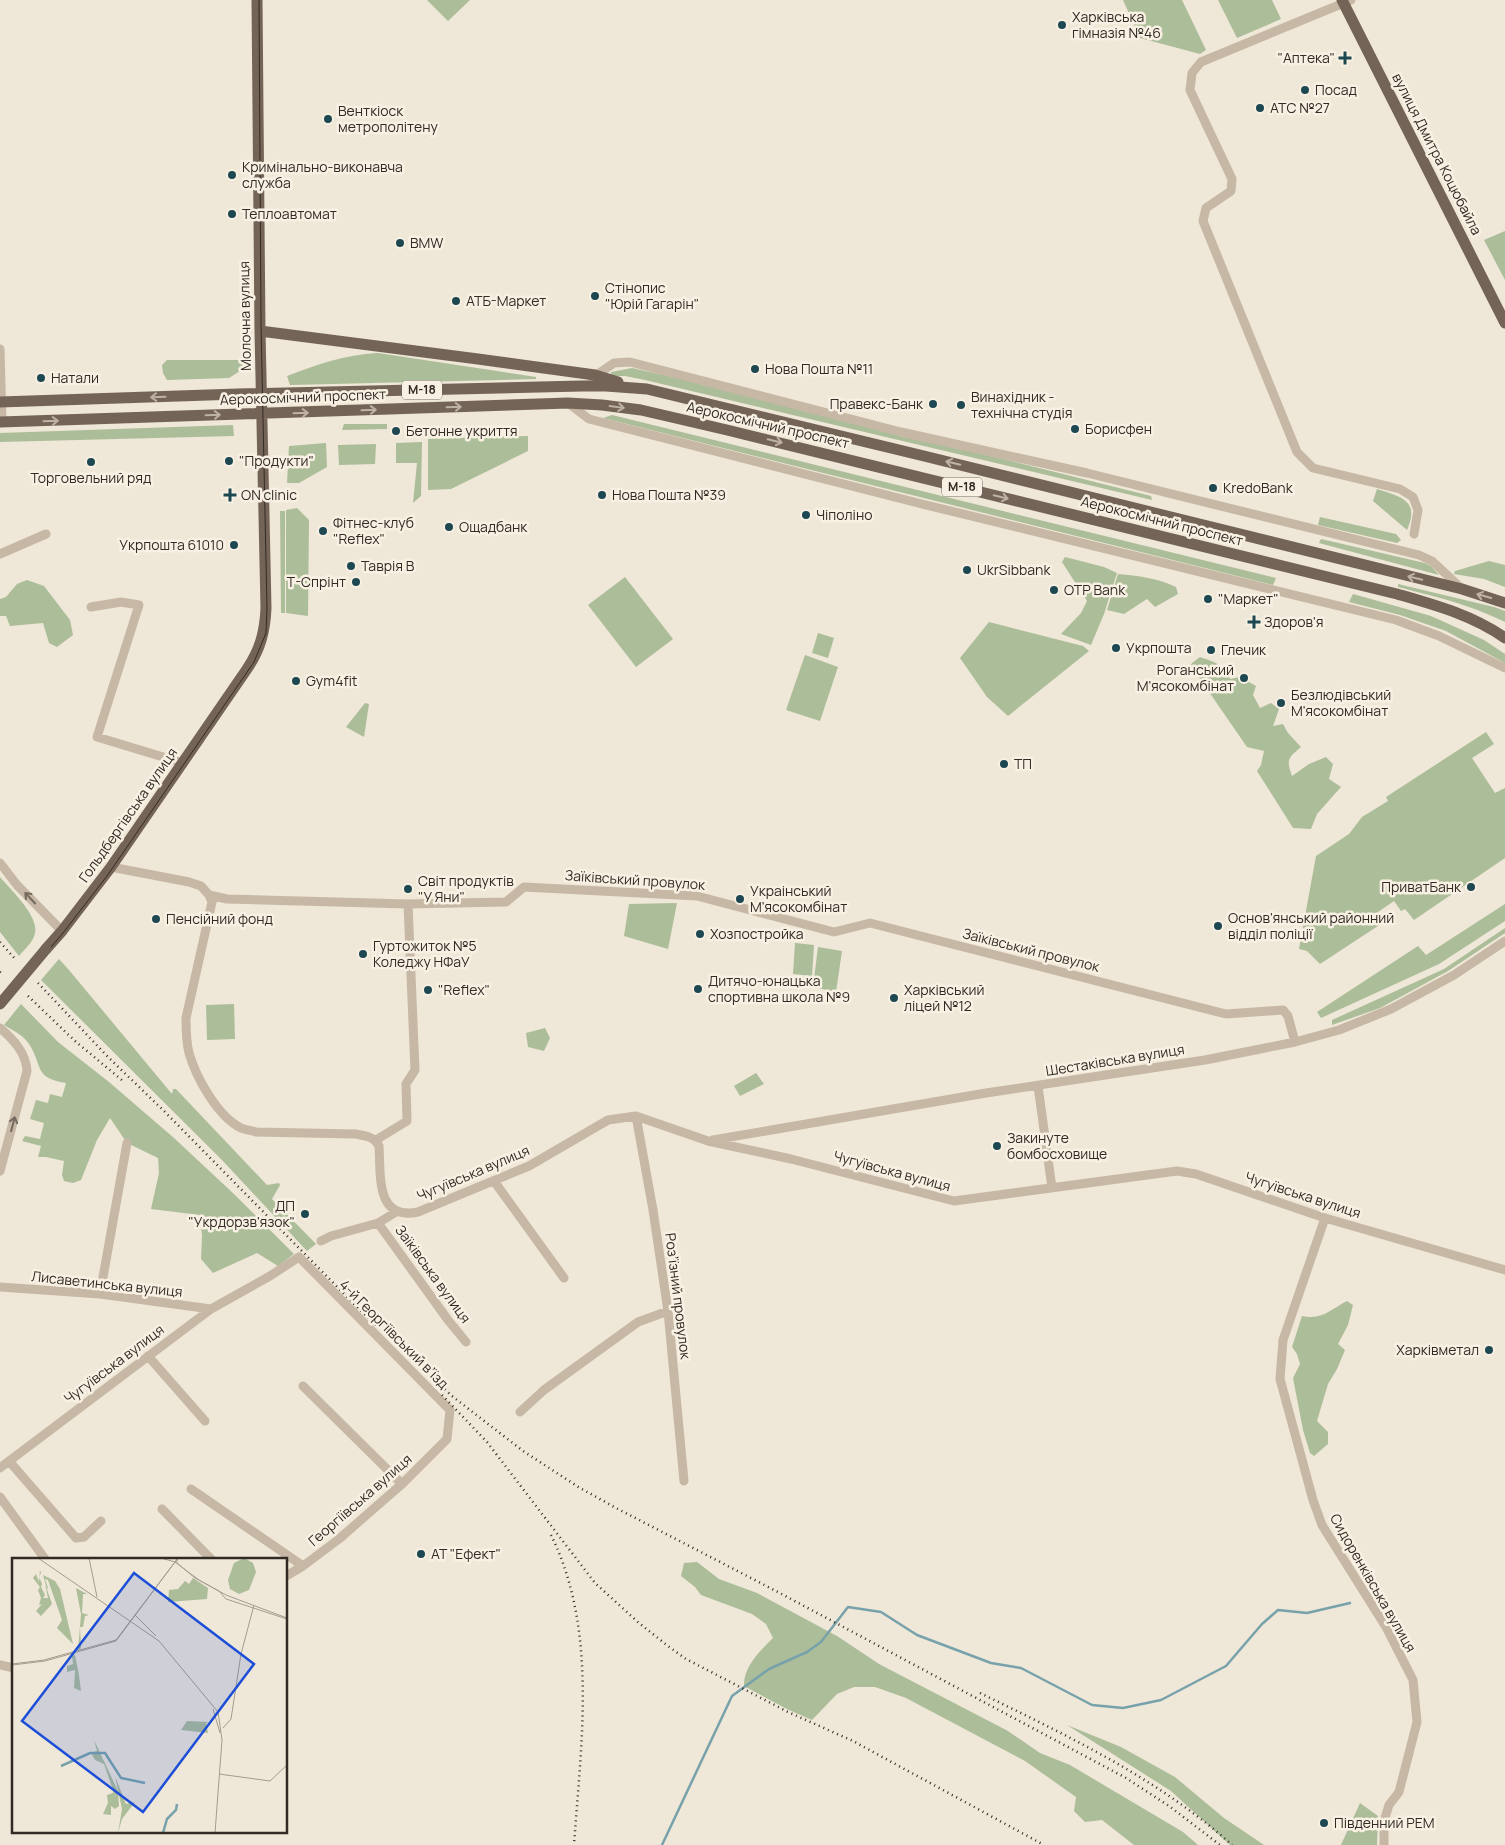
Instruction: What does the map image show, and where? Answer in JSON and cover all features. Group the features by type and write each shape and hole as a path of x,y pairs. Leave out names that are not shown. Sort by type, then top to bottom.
{"main road":[{"name":"Молочна вулиця","path":"257,0 260,331 266,608 264,632"},
{"name":"вулиця Дмитра Коцюбайла","path":"1345,1 1505,322"},
{"path":"260,331 595,376 647,390"},
{"path":"527,366 542,378 539,384 531,388"},
{"name":"Аерокосмічний проспект","path":"1,402 582,386 647,390 905,451 1505,602"},
{"name":"Аерокосмічний проспект","path":"1,422 568,403 641,410 1350,582 1445,608 1481,624 1505,638"},
{"name":"Гольдбергівська вулиця","path":"0,1004 62,932 111,867 252,661 264,632"}],"street":[{"path":"1345,1 1201,62 1192,73 1190,90 1232,179 1231,191 1206,208 1202,221 1297,452 1312,468 1400,488 1413,497 1418,510 1414,534"},
{"path":"0,349 1,422"},
{"path":"582,386 614,363 630,362 901,432 1087,473 1419,554 1432,561 1462,590"},
{"path":"568,403 590,419 908,500 1396,620 1439,636 1505,668"},
{"path":"0,554 46,534"},
{"path":"91,607 121,602 139,605 97,737 182,762"},
{"path":"0,862 17,884 62,932"},
{"path":"111,867 189,882 202,886 209,895 212,902 186,1018 189,1054 209,1096 219,1109 242,1128 256,1132 355,1134 369,1136 376,1140 406,1121 406,1084 415,1070 408,904"},
{"name":"Заїківський провулок","path":"209,895 227,899 408,904 506,902 524,887 697,896 834,932 870,923 1226,1014 1283,1010 1288,1016 1295,1042"},
{"name":"Шестаківська вулиця","path":"708,1140 986,1093 1206,1060 1295,1042 1339,1030 1391,1009 1454,975 1505,941"},
{"path":"0,1028 22,1052 27,1065 27,1071 0,1171"},
{"path":"1038,1086 1052,1188"},
{"name":"Чугуївська вулиця","path":"321,1241 331,1236 378,1223 396,1212 407,1214 418,1212 494,1182 529,1166 608,1120 636,1116 708,1140 791,1159 954,1202 1177,1171 1196,1174 1325,1218 1505,1270"},
{"name":"Роз’їзний провулок","path":"636,1116 654,1210 668,1311 684,1481"},
{"name":"Заїківська вулиця","path":"376,1140 383,1195 387,1205 396,1212"},
{"path":"100,1294 127,1143"},
{"path":"494,1182 564,1278"},
{"name":"Сидоренківська вулиця","path":"1325,1218 1284,1340 1280,1379 1313,1500 1322,1525 1386,1627 1413,1680 1417,1722 1398,1792 1389,1805 1384,1821 1384,1845"},
{"name":"Заїківська вулиця","path":"378,1223 466,1342"},
{"name":"Чугуївська вулиця","path":"0,1468 211,1309 270,1276 299,1257"},
{"name":"4-й Георгіївський в’їзд","path":"299,1257 450,1410 447,1439"},
{"name":"Лисаветинська вулиця","path":"0,1287 100,1294 211,1309"},
{"path":"520,1412 544,1390 638,1322 668,1311"},
{"path":"148,1356 204,1420"},
{"path":"303,1386 402,1484"},
{"name":"Георгіївська вулиця","path":"288,1575 339,1539 402,1484 447,1439"},
{"path":"9,1461 76,1538 84,1537 101,1520"},
{"path":"191,1489 303,1566"},
{"path":"0,1497 44,1558"},
{"path":"162,1509 210,1558"}],"green space":[{"path":"427,0 470,0 448,21"},
{"path":"1123,0 1182,0 1206,50 1200,54 1140,38"},
{"path":"1218,0 1272,0 1281,19 1237,38"},
{"path":"1505,231 1505,280 1484,240"},
{"path":"378,353 536,377 536,379 290,385 287,376 331,361"},
{"path":"167,360 245,360 240,371 229,378 167,380 163,373 162,365"},
{"path":"632,368 700,383 1151,496 1152,500 645,380 625,376 611,376 611,372"},
{"path":"612,415 1276,578 1273,585 603,418"},
{"path":"344,424 387,424 387,429 342,430"},
{"path":"233,425 234,436 0,442 0,433"},
{"path":"528,436 528,451 451,489 428,490 428,439"},
{"path":"422,442 421,496 413,503 417,463 396,463 396,443"},
{"path":"326,443 327,467 299,483 287,483 289,446"},
{"path":"376,444 375,464 339,465 338,445"},
{"path":"1377,489 1406,501 1410,506 1410,520 1407,530 1373,501"},
{"path":"297,508 309,520 308,616 286,613 286,510"},
{"path":"280,511 285,511 285,613 281,613"},
{"path":"1320,517 1396,534 1401,540 1397,543 1318,525"},
{"path":"1321,539 1425,563 1431,566 1439,575 1319,543"},
{"path":"1065,557 1104,567 1117,573 1104,614 1091,645 1061,634 1081,613 1087,601 1062,562"},
{"path":"1489,561 1505,565 1505,587 1484,579 1454,574 1455,571"},
{"path":"1118,574 1162,581 1176,587 1178,594 1155,607 1147,599 1124,614 1107,610"},
{"path":"625,577 673,639 636,667 588,605"},
{"path":"27,580 44,586 70,620 73,635 57,647 49,643 43,623 10,626 6,616 0,616 0,599 6,597 17,584"},
{"path":"1398,584 1494,607 1505,611 1505,622 1465,606 1398,587"},
{"path":"1353,594 1431,616 1484,640 1505,654 1505,663 1446,631 1400,615 1349,602"},
{"path":"989,622 1083,646 1089,651 1008,716 987,697 960,658"},
{"path":"818,633 834,638 828,658 812,653"},
{"path":"805,655 838,667 820,721 786,710"},
{"path":"1200,657 1222,667 1230,679 1240,677 1256,686 1253,695 1260,708 1271,703 1279,709 1273,726 1283,724 1288,733 1301,747 1289,759 1292,776 1309,764 1326,757 1333,764 1329,779 1341,787 1317,814 1311,829 1293,828 1257,771 1261,765 1264,751 1247,747 1198,676 1187,671 1192,663"},
{"path":"365,703 369,704 364,737 346,727"},
{"path":"1486,732 1494,744 1472,758 1495,793 1505,788 1505,858 1414,920 1405,909 1401,911 1394,901 1378,912 1384,922 1320,964 1307,951 1299,949 1316,856 1349,834 1362,817 1388,801 1386,797"},
{"path":"0,877 29,911 35,926 33,939 19,956 0,932"},
{"path":"677,903 668,949 624,936 629,904"},
{"path":"1505,904 1505,921 1439,964 1321,1018 1317,1012 1418,946 1426,955"},
{"path":"1505,928 1505,933 1448,971 1380,1008 1332,1025 1332,1020 1444,969"},
{"path":"795,943 814,945 812,976 793,974"},
{"path":"818,947 842,951 836,992 813,987"},
{"path":"59,959 172,1094 173,1089 176,1089 267,1185 279,1183 280,1185 272,1199 316,1244 307,1251 222,1160 41,980"},
{"path":"21,1004 58,1042 109,1082 174,1138 294,1254 278,1266 257,1253 213,1273 201,1259 202,1236 200,1215 151,1209 159,1173 158,1158 127,1143 110,1118 97,1140 81,1180 73,1183 64,1181 62,1175 64,1161 38,1157 41,1146 22,1141 25,1136 40,1139 44,1123 30,1119 36,1100 48,1103 50,1094 62,1097 66,1083 48,1078 43,1074 27,1041 4,1025"},
{"path":"234,1004 235,1039 207,1040 206,1005"},
{"path":"545,1028 550,1038 544,1051 528,1047 526,1033"},
{"path":"756,1073 764,1084 740,1096 734,1086"},
{"path":"1347,1301 1353,1305 1348,1325 1338,1344 1345,1350 1328,1384 1317,1421 1328,1432 1328,1444 1314,1456 1310,1453 1303,1430 1293,1378 1300,1364 1297,1354 1292,1347 1302,1316 1315,1317 1321,1315"},
{"path":"697,1562 719,1579 757,1593 837,1636 879,1664 1008,1731 1040,1753 1070,1765 1183,1832 1198,1845 1134,1845 1102,1820 1085,1822 1074,1811 1076,1797 1025,1761 906,1698 875,1687 854,1687 837,1694 812,1720 744,1686 746,1672 758,1653 773,1638 766,1624 752,1614 701,1595 695,1587 681,1576 684,1563"},
{"path":"1067,1725 1121,1747 1175,1777 1224,1818 1264,1845 1230,1845 1171,1791"},
{"path":"1360,1803 1378,1816 1377,1845 1341,1845"}],"waterway":[{"path":"662,1845 732,1696 769,1669 807,1652 821,1642 848,1607 881,1612 917,1635 991,1663 1021,1668 1092,1705 1123,1708 1161,1700 1226,1666 1262,1624 1278,1610 1307,1613 1350,1603"}],"tram line":[{"path":"0,1007 63,933 107,876 254,662 266,633 261,324 259,0"}],"railway":[{"path":"0,942 16,960"},
{"path":"0,972 4,975"},
{"path":"38,983 108,1057 164,1111 358,1308 452,1396 523,1451 580,1488 618,1509 1126,1778 1169,1806 1220,1845"},
{"path":"28,996 75,1041 123,1081"},
{"path":"442,1395 487,1442 595,1583 639,1623 668,1646 686,1659 788,1712 853,1741 1044,1845"},
{"path":"551,1535 566,1571 575,1609 581,1648 583,1687 582,1727 574,1845"},
{"path":"980,1693 1112,1760 1174,1799 1232,1845"}],"place":[{"name":"Харківська гімназія №46","path":"1062,25"},
{"name":"\"Аптека\"","path":"1345,58"},
{"name":"Посад","path":"1305,90"},
{"name":"АТС №27","path":"1260,108"},
{"name":"Венткіоск метрополітену","path":"328,119"},
{"name":"Кримінально-виконавча служба","path":"232,175"},
{"name":"Теплоавтомат","path":"232,214"},
{"name":"BMW","path":"400,243"},
{"name":"Стінопис \"Юрій Гагарін\"","path":"595,296"},
{"name":"АТБ-Маркет","path":"456,301"},
{"name":"Нова Пошта №11","path":"755,369"},
{"name":"Натали","path":"41,378"},
{"name":"Правекс-Банк","path":"933,404"},
{"name":"Винахідник - технічна студія","path":"961,405"},
{"name":"Борисфен","path":"1075,429"},
{"name":"Бетонне укриття","path":"396,431"},
{"name":"\"Продукти\"","path":"229,461"},
{"name":"Торговельний ряд","path":"91,462"},
{"name":"KredoBank","path":"1213,488"},
{"name":"ON clinic","path":"230,495"},
{"name":"Нова Пошта №39","path":"602,495"},
{"name":"Чіполіно","path":"806,515"},
{"name":"Ощадбанк","path":"449,527"},
{"name":"Фітнес-клуб \"Reflex\"","path":"323,531"},
{"name":"Укрпошта 61010","path":"234,545"},
{"name":"Таврія В","path":"351,566"},
{"name":"UkrSibbank","path":"967,570"},
{"name":"Т-Спрінт","path":"356,582"},
{"name":"OTP Bank","path":"1054,590"},
{"name":"\"Маркет\"","path":"1208,599"},
{"name":"Здоров'я","path":"1254,622"},
{"name":"Укрпошта","path":"1116,648"},
{"name":"Глечик","path":"1211,650"},
{"name":"Роганський М'ясокомбінат","path":"1244,678"},
{"name":"Gym4fit","path":"296,681"},
{"name":"Бeзлюдівський М'ясокомбінат","path":"1281,703"},
{"name":"ТП","path":"1004,764"},
{"name":"ПриватБанк","path":"1471,887"},
{"name":"Світ продуктів \"У Яни\"","path":"408,889"},
{"name":"Украінський М'ясокомбінат","path":"740,899"},
{"name":"Пенсійний фонд","path":"156,919"},
{"name":"Основ'янський районний відділ поліції","path":"1218,926"},
{"name":"Хозпостройка","path":"700,934"},
{"name":"Гуртожиток №5 Коледжу НФаУ","path":"363,954"},
{"name":"Дитячо-юнацька спортивна школа №9","path":"698,989"},
{"name":"\"Reflex\"","path":"428,990"},
{"name":"Харківський ліцей №12","path":"894,998"},
{"name":"Закинуте бомбосховище","path":"997,1146"},
{"name":"ДП \"Укрдорзв'язок\"","path":"305,1214"},
{"name":"Харківметал","path":"1489,1350"},
{"name":"АТ \"Ефект\"","path":"421,1554"},
{"name":"Південний РЕМ","path":"1324,1823"}]}
